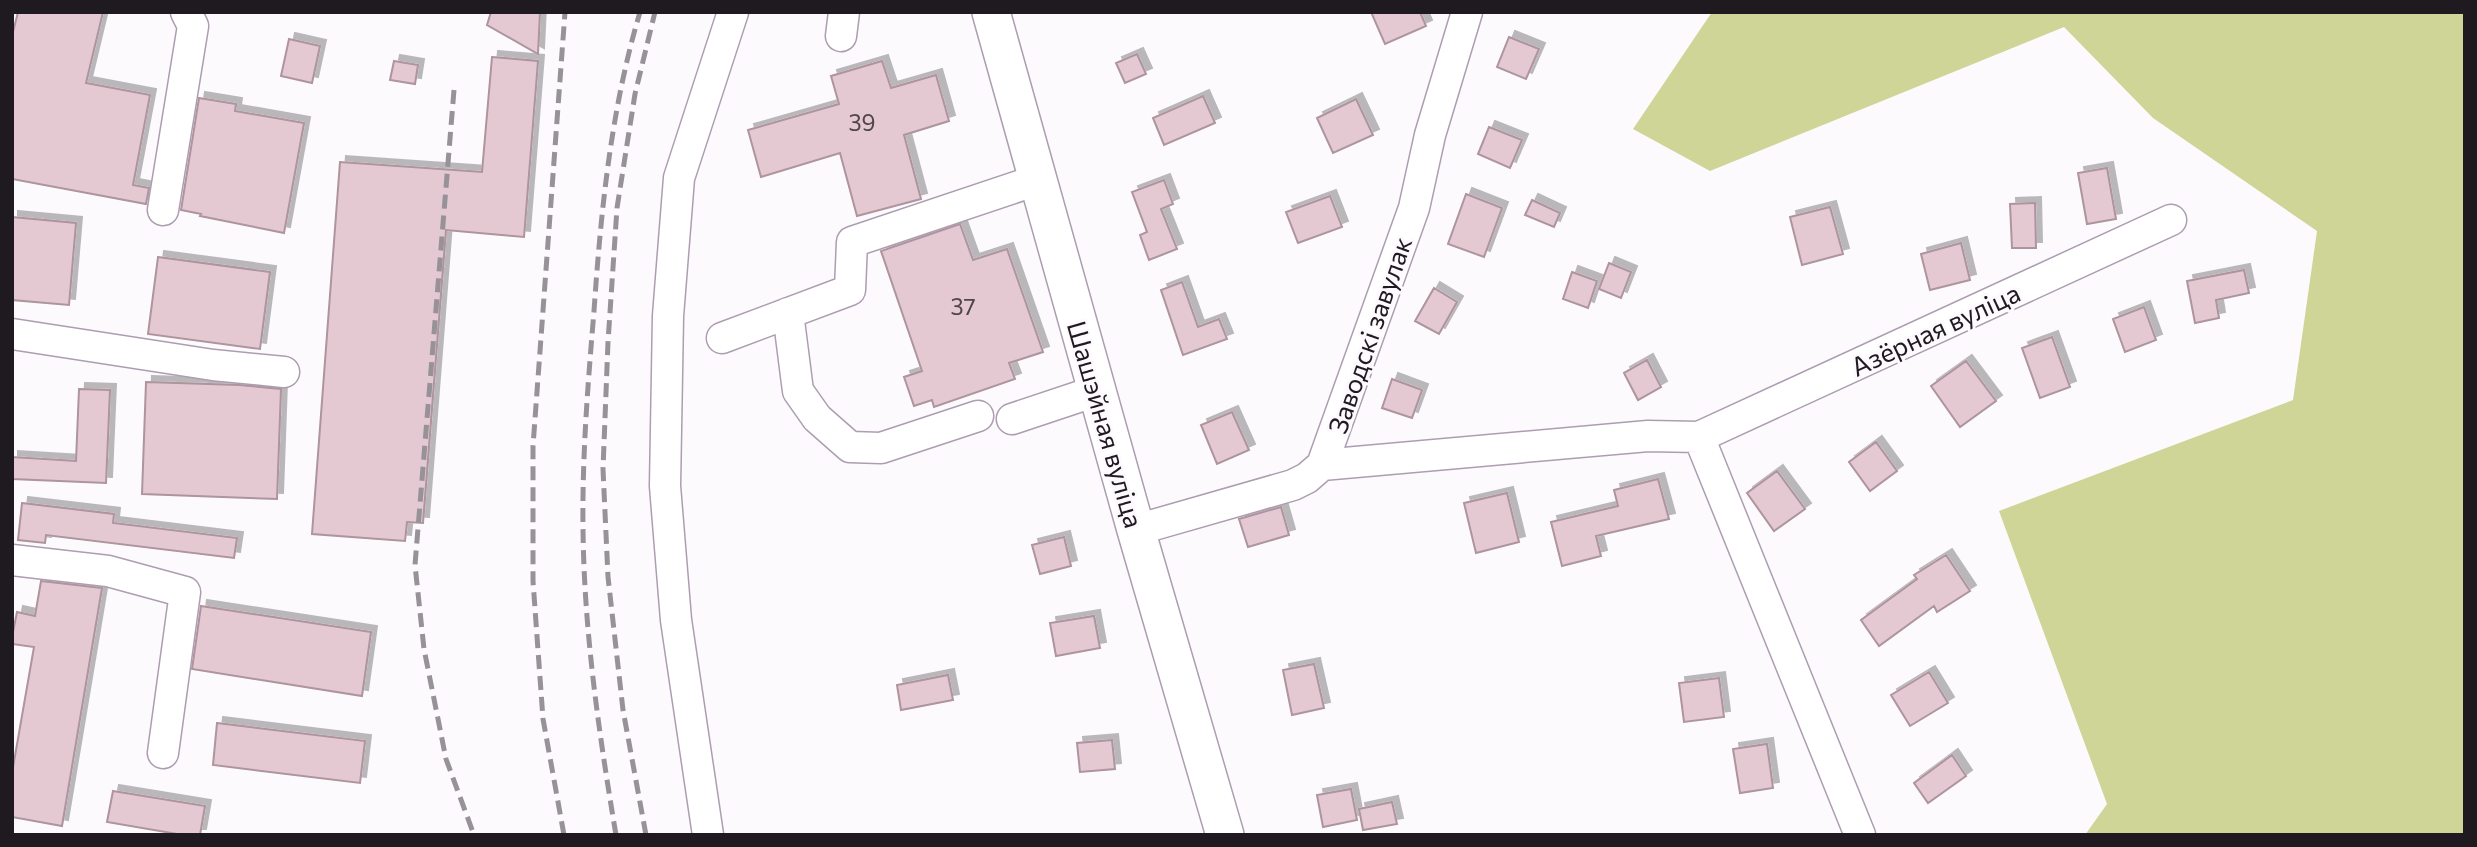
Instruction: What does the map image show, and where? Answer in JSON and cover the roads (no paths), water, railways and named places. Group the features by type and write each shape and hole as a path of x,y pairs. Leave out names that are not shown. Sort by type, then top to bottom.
{"main road":[{"name":"Шашэйная вуліца","path":"991,12 1096,391 1225,835"}],"street":[{"path":"163,210 193,26 186,12"},
{"path":"708,835 676,620 665,485 668,316 679,178 733,12"},
{"name":"Заводскі завулак","path":"1136,530 1293,485 1307,478 1322,465 1414,208 1430,135 1467,12"},
{"path":"722,338 850,290 852,242 1037,180"},
{"name":"Азёрная вуліца","path":"1322,465 1648,436 1699,437 2171,220"},
{"path":"788,313 798,391 817,418 850,446 881,447 978,416"},
{"path":"12,334 213,365 284,372"},
{"path":"1012,419 1096,391"},
{"path":"1699,437 1860,835"},
{"path":"12,561 108,571 185,592 163,753"}],"railway":[{"path":"564,835 543,719 533,581 533,446 565,12"},
{"path":"616,835 589,644 584,567 583,474 604,198 622,85 640,12"},
{"path":"646,835 623,710 608,577 603,469 617,208 635,94 655,12"},
{"path":"454,90 415,565 424,649 446,759 474,835"}]}
